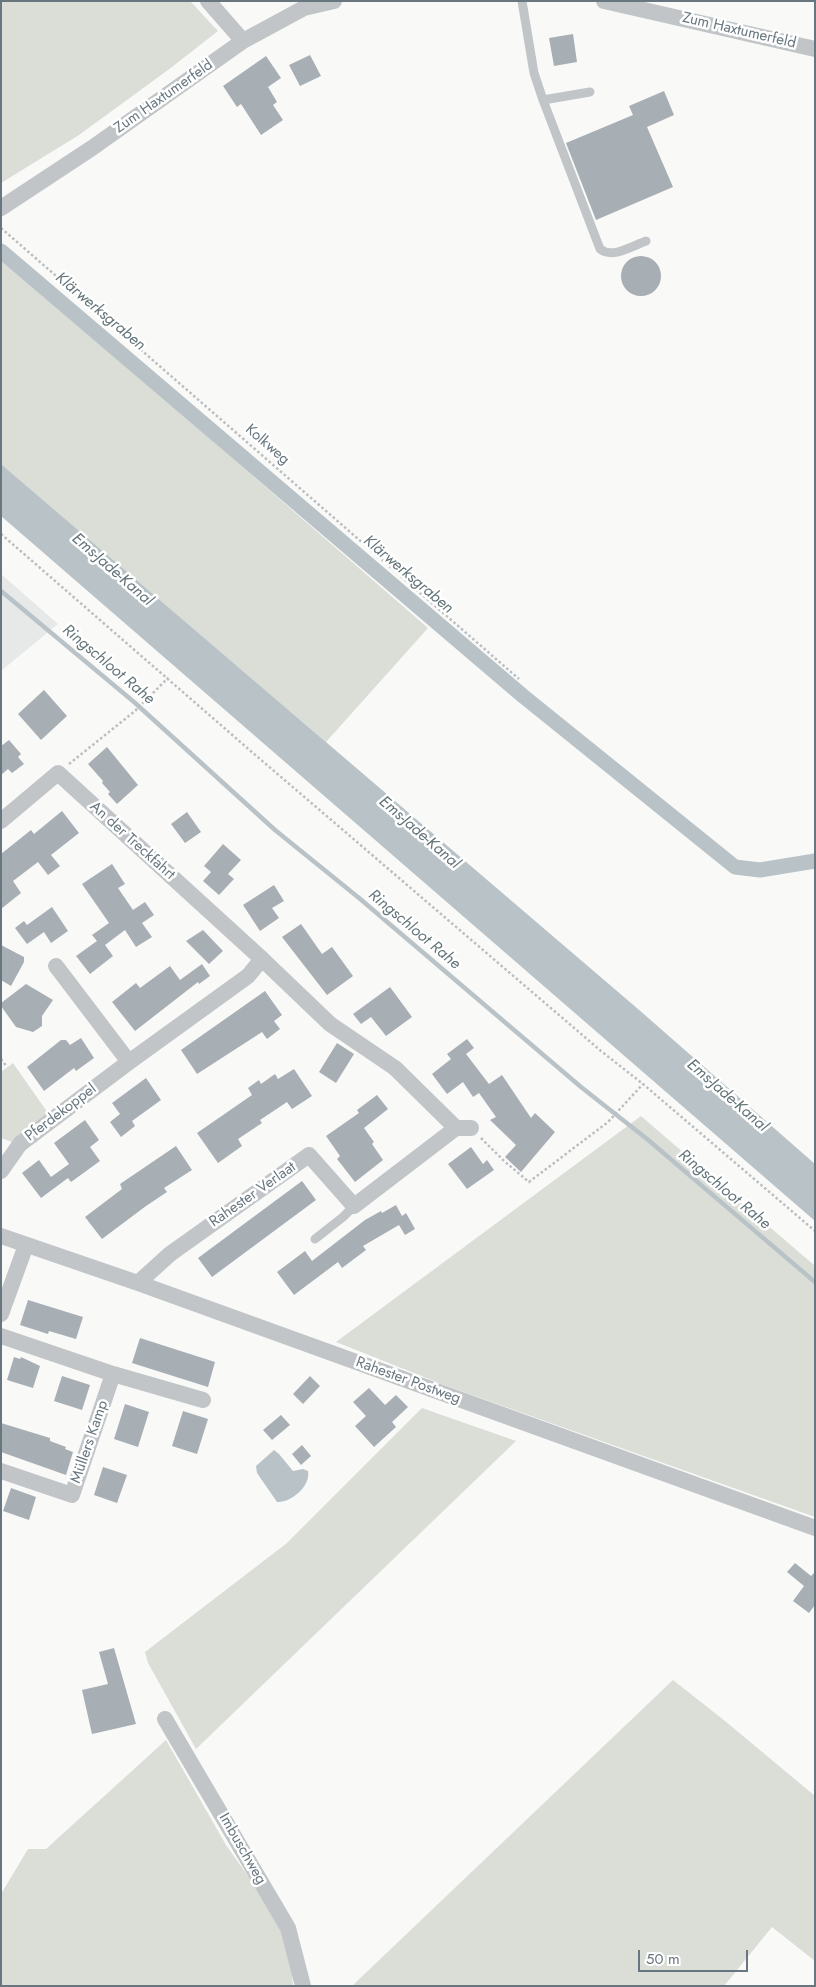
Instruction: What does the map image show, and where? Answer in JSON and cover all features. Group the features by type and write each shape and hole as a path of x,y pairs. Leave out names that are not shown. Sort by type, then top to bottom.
{"street":[{"path":"208,1 243,41"},
{"name":"Zum Haxtumerfeld","path":"1,208 92,148 243,41 304,8 334,1"},
{"name":"Zum Haxtumerfeld","path":"604,1 814,46"},
{"path":"1,821 58,773"},
{"name":"An der Treckfahrt","path":"58,773 262,959"},
{"path":"262,959 330,1024 395,1068 464,1128 354,1206"},
{"name":"Pferdekoppel","path":"1,1171 20,1144 128,1062 248,976 262,959"},
{"path":"56,966 128,1062"},
{"name":"Rahester Verlaat","path":"138,1283 170,1254 309,1155 354,1206"},
{"name":"Rahester Postweg","path":"1,1236 138,1283 815,1528"},
{"path":"1,1314 26,1245"},
{"path":"1,1336 113,1374 204,1400"},
{"name":"Müllers Kamp","path":"1,1471 72,1495 113,1374"},
{"name":"Imbuschweg","path":"165,1719 288,1928 303,1986"}],"lane":[{"path":"522,1 534,73 600,249 613,253 646,241"},
{"path":"543,100 590,92"},
{"path":"315,1239 354,1206"}],"path":[{"name":"Kolkweg","path":"1,228 519,679"},
{"path":"1,534 578,1032 643,1084 815,1231"},
{"path":"58,773 135,710 168,678"},
{"path":"1,1059 7,1067"},
{"path":"464,1128 529,1182 608,1122 643,1084"}],"shaded area":[{"path":"1,1 190,1 218,31 79,135 1,183"},
{"path":"1,257 428,628 326,742 1,464"},
{"path":"1,574 58,624 1,671"},
{"path":"13,1063 50,1116 15,1143 1,1138 1,1072"},
{"path":"641,1116 815,1266 815,1517 444,1385 336,1342"},
{"path":"422,1408 516,1441 196,1749 148,1663 145,1652 287,1543"},
{"path":"673,1680 815,1796 815,1961 772,1927 724,1986 352,1986"},
{"path":"166,1740 226,1845 280,1921 290,1949 293,1986 1,1986 1,1894 28,1849 46,1849"}],"water":[{"name":"Ems-Jade-Kanal","path":"1,464 638,1009 815,1164 815,1221 1,516"},
{"path":"274,1450 293,1471 303,1469 308,1471 308,1477 303,1488 294,1497 282,1502 277,1502 257,1473 256,1466"}],"building":[{"path":"573,34 577,62 554,66 549,38"},
{"path":"310,55 321,76 300,86 289,65"},
{"path":"266,56 281,78 268,87 277,102 273,105 283,120 261,135 241,104 237,107 223,86"},
{"path":"664,91 674,115 647,127 673,187 596,220 566,143 633,115 629,106"},
{"path":"645,256 652,259 658,265 661,276 660,284 652,293 645,296 637,296 630,293 622,284 621,272 624,265 633,257"},
{"path":"44,690 67,716 41,740 18,714"},
{"path":"9,740 21,754 18,757 24,764 12,773 8,769 1,775 1,746"},
{"path":"107,747 138,785 117,804 108,794 110,792 102,783 103,781 88,764"},
{"path":"62,811 79,833 51,855 60,866 48,875 38,862 13,881 21,893 1,909 1,854 31,830 34,834"},
{"path":"187,812 201,832 185,843 171,824"},
{"path":"223,844 241,860 228,874 234,879 219,895 203,881 211,872 204,866"},
{"path":"112,864 125,884 118,888 133,910 145,902 154,915 142,923 152,937 136,947 125,930 105,945 113,956 90,974 76,956 97,941 92,935 109,923 82,884"},
{"path":"274,885 284,901 272,908 279,918 260,931 243,905"},
{"path":"52,907 68,931 51,943 44,932 27,944 15,928 24,921 27,925"},
{"path":"301,924 322,954 332,947 353,976 327,995 282,937"},
{"path":"203,930 223,951 209,964 186,941"},
{"path":"1,945 24,957 24,962 11,986 1,980"},
{"path":"202,964 210,976 199,984 198,982 135,1031 112,1002 136,983 140,988 170,966 180,980"},
{"path":"26,984 53,1000 42,1016 42,1026 33,1032 16,1027 1,1006 1,1003"},
{"path":"390,987 412,1017 386,1036 371,1017 361,1024 353,1014"},
{"path":"265,991 282,1015 274,1021 280,1029 267,1039 262,1032 197,1074 181,1050"},
{"path":"81,1038 94,1058 76,1071 74,1068 44,1091 27,1067 61,1040 66,1040 70,1045"},
{"path":"467,1039 474,1048 466,1054 489,1084 502,1075 531,1118 535,1113 555,1132 521,1172 505,1157 516,1145 490,1120 496,1117 479,1093 473,1097 463,1082 447,1094 432,1074 451,1059 447,1054"},
{"path":"337,1043 354,1054 336,1083 319,1072"},
{"path":"294,1069 312,1096 292,1109 287,1102 260,1120 262,1123 238,1139 242,1146 218,1163 197,1133 252,1095 248,1088 259,1080 261,1084 275,1074 278,1079"},
{"path":"146,1078 161,1100 132,1121 135,1126 121,1137 110,1122 120,1114 112,1103"},
{"path":"377,1095 388,1109 364,1128 383,1160 355,1182 337,1159 340,1156 326,1136 359,1113 357,1110"},
{"path":"85,1120 99,1140 90,1147 100,1161 71,1182 68,1178 41,1198 22,1173 39,1160 51,1177 69,1164 54,1143"},
{"path":"176,1146 192,1170 164,1188 167,1192 102,1239 85,1217 122,1189 120,1184"},
{"path":"471,1147 483,1164 487,1160 494,1170 467,1189 448,1164"},
{"path":"302,1181 316,1200 212,1277 198,1258"},
{"path":"396,1205 402,1216 406,1213 415,1229 405,1235 399,1225 363,1246 366,1250 342,1268 338,1262 294,1295 277,1272 305,1251 312,1261 365,1220"},
{"path":"28,1300 83,1317 76,1339 49,1331 48,1334 20,1325"},
{"path":"140,1338 215,1362 208,1387 132,1363"},
{"path":"14,1357 20,1359 21,1357 40,1366 33,1388 7,1380"},
{"path":"62,1376 90,1385 82,1410 54,1401"},
{"path":"310,1376 320,1386 303,1404 293,1394"},
{"path":"369,1388 385,1405 396,1395 408,1407 392,1422 396,1427 374,1447 355,1426 366,1416 353,1402"},
{"path":"125,1404 149,1412 138,1447 114,1439"},
{"path":"183,1411 208,1419 197,1454 172,1446"},
{"path":"281,1415 290,1425 272,1440 263,1430"},
{"path":"1,1423 50,1438 50,1441 73,1452 66,1475 1,1452"},
{"path":"302,1445 311,1456 301,1465 292,1454"},
{"path":"103,1467 127,1475 117,1503 94,1495"},
{"path":"11,1488 36,1497 29,1520 3,1511"},
{"path":"795,1563 811,1576 815,1572 815,1605 809,1613 793,1601 804,1586 787,1572"},
{"path":"114,1648 136,1724 92,1734 82,1690 108,1684 99,1652"}],"waterway":[{"name":"Klärwerksgraben","path":"1,251 523,696 735,867 760,870 815,861"},
{"name":"Ringschloot Rahe","path":"1,591 134,702 275,830 359,898 581,1087 647,1139 815,1282"}]}
